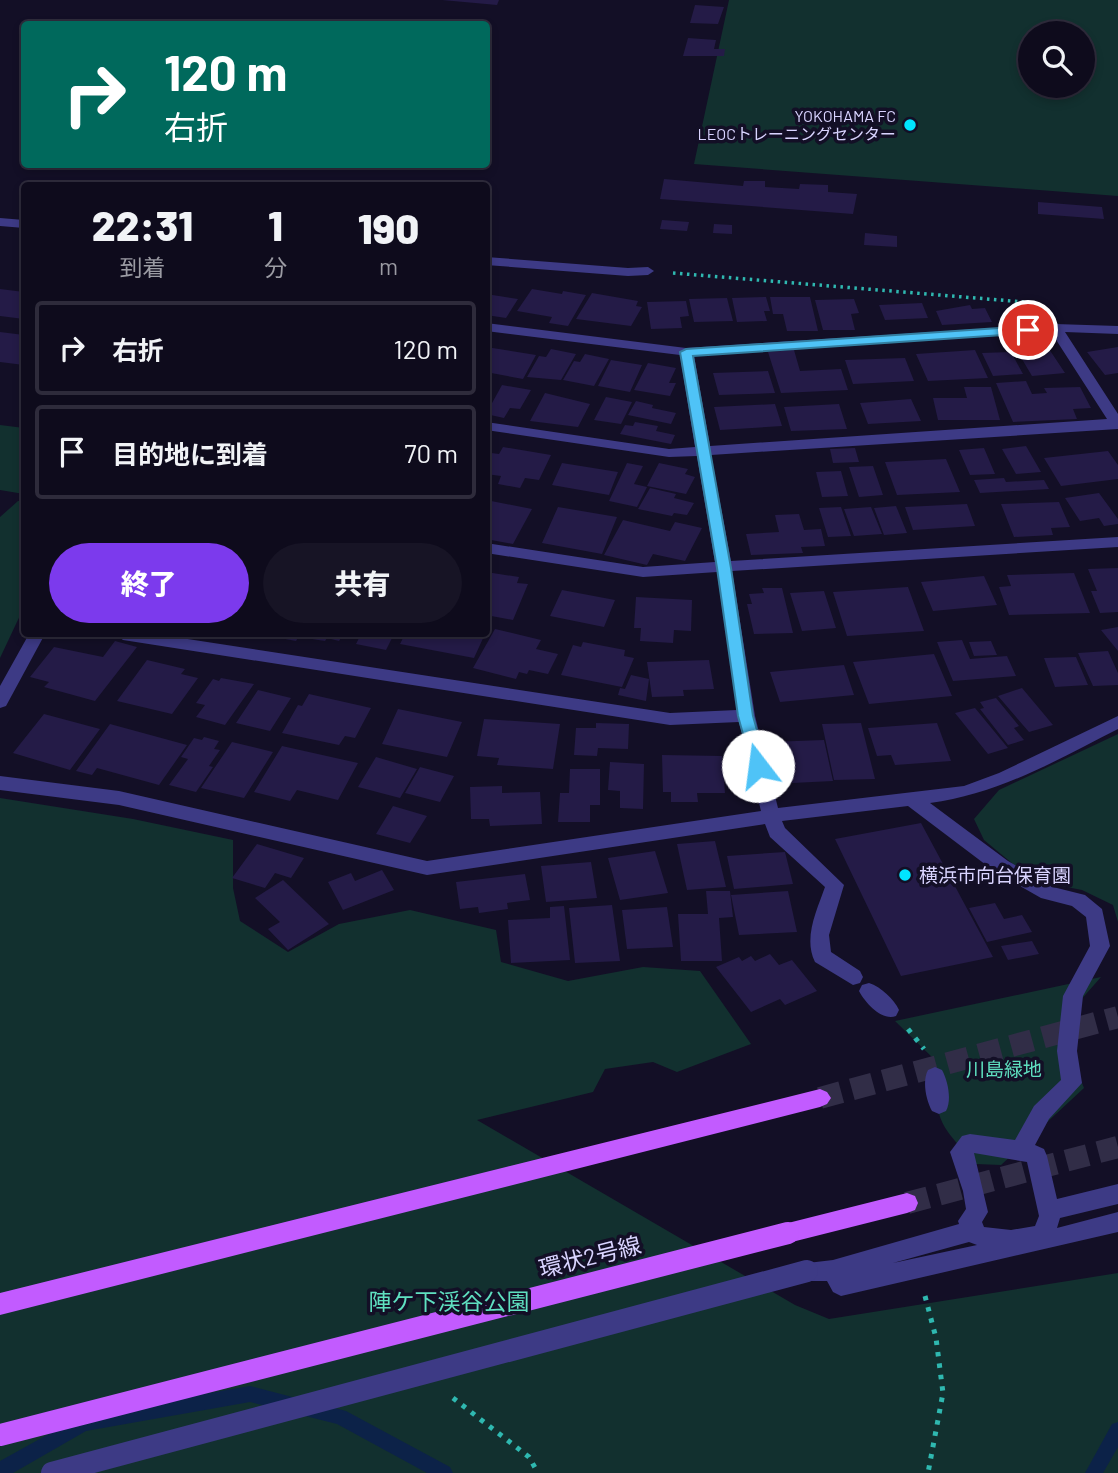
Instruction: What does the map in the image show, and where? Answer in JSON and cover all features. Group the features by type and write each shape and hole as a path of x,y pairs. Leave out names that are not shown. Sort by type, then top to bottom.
{"main road":[{"path":"0,1304 820,1098"},
{"name":"環状2号線","path":"0,1434 907,1203"}],"street":[{"path":"0,222 21,224"},
{"path":"490,261 628,272 648,271"},
{"path":"490,328 686,352 1055,328 1118,330"},
{"path":"490,427 669,453 1117,424 1055,328"},
{"path":"686,352 705,450 746,716 771,816 777,832 835,885 819,935 822,956 861,984 889,1010"},
{"path":"490,549 643,572 1118,542"},
{"path":"0,702 35,637"},
{"path":"142,637 670,719 746,716"},
{"path":"0,783 119,798 427,868 771,816 965,792 1005,778 1118,722"},
{"path":"913,800 1000,866 1048,893 1078,900 1095,914 1100,946 1073,996 1067,1051 1072,1083 1055,1095 1032,1123 1022,1150"},
{"path":"935,1076 939,1105"},
{"path":"970,1143 1022,1150 1035,1156 1049,1211 1044,1234 1020,1241 997,1242 977,1235 969,1221 976,1212 974,1191 961,1152 970,1143"},
{"path":"1049,1211 1118,1194"},
{"path":"833,1270 841,1285 1118,1222"},
{"path":"52,1473 807,1271 833,1270 974,1230"}],"path":[{"path":"648,271 1026,302"},
{"path":"889,1010 920,1041 935,1076"},
{"path":"917,1269 936,1338 943,1393 928,1473"}],"green space":[{"name":"YOKOHAMA FC LEOCトレーニングセンター","path":"729,0 1118,0 1118,196 694,164"},
{"path":"0,425 21,428 21,494 0,490"},
{"path":"21,501 21,613 0,658 0,517"},
{"path":"1118,734 1118,922 1113,905 1082,890 1046,883 1013,864 984,840 974,819 999,790"},
{"name":"陣ケ下渓谷公園","path":"0,798 133,819 233,840 233,888 240,921 288,952 339,924 410,910 496,930 501,962 568,981 643,967 700,971 751,1044 677,1072 653,1062 605,1069 593,1092 477,1120 795,1305 829,1319 1118,1273 1118,1473 0,1473"},
{"name":"川島緑地","path":"1101,977 1079,1002 1070,1053 1084,1088 1001,1165 976,1164 952,1137 940,1118 935,1060 895,1021"}],"building":[{"path":"442,0 499,0 497,5"},
{"path":"695,5 724,7 718,24 690,23"},
{"path":"688,38 716,40 714,49 725,49 724,56 683,56"},
{"path":"664,179 743,186 744,181 765,181 765,187 799,189 800,184 828,185 828,192 857,194 853,214 660,199"},
{"path":"1038,202 1102,207 1104,219 1038,214"},
{"path":"662,220 689,222 687,231 660,229"},
{"path":"714,224 732,225 732,234 713,233"},
{"path":"865,233 897,236 897,247 864,245"},
{"path":"0,289 21,292 21,319 0,316"},
{"path":"532,289 586,295 568,326 549,323 552,317 517,311"},
{"path":"592,293 638,301 636,306 642,307 631,326 576,319"},
{"path":"490,295 518,299 506,318 490,316"},
{"path":"766,297 770,311 764,311 767,321 737,322 732,298"},
{"path":"770,297 810,297 818,331 787,331 783,314 773,314"},
{"path":"727,298 733,321 694,322 689,299"},
{"path":"854,299 859,313 851,314 855,330 823,330 815,300"},
{"path":"686,301 689,316 680,317 682,328 651,329 647,302"},
{"path":"922,303 928,318 885,320 879,305"},
{"path":"970,305 972,309 985,308 992,322 942,325 936,311"},
{"path":"0,332 21,335 21,365 0,362"},
{"path":"1047,346 1065,373 1032,376 1016,349"},
{"path":"1118,347 1118,373 1105,375 1087,352"},
{"path":"490,348 536,355 523,379 490,373"},
{"path":"551,349 576,354 561,380 527,377 539,356 546,357"},
{"path":"794,350 800,371 841,369 848,390 781,393 768,352"},
{"path":"975,350 988,378 928,381 916,354"},
{"path":"1011,352 1023,374 993,376 982,353"},
{"path":"585,354 609,359 594,386 563,380 574,361 580,362"},
{"path":"905,358 914,381 853,384 845,360"},
{"path":"611,360 642,365 630,392 598,386"},
{"path":"648,363 676,368 669,383 676,383 670,396 634,390"},
{"path":"768,371 775,393 719,395 713,373"},
{"path":"1026,381 1032,394 1047,393 1044,388 1080,387 1091,408 1073,409 1077,419 1013,422 996,383"},
{"path":"502,385 531,390 520,409 510,408 504,418 490,415 490,407"},
{"path":"964,387 991,387 1000,420 938,420 933,398 967,398"},
{"path":"545,393 590,404 578,427 530,421"},
{"path":"606,397 632,402 621,424 594,420"},
{"path":"911,399 921,421 868,424 860,403"},
{"path":"636,401 653,405 652,408 676,413 671,424 628,415"},
{"path":"775,404 782,426 720,430 714,407"},
{"path":"839,404 847,429 791,431 784,407"},
{"path":"635,422 658,426 656,431 675,435 671,444 620,434 625,425 633,426"},
{"path":"1026,446 1041,472 1016,474 1002,449"},
{"path":"503,447 551,455 539,480 525,478 520,488 498,484 501,476 490,475 490,455 499,454"},
{"path":"855,448 859,462 833,463 830,449"},
{"path":"984,448 995,474 970,475 959,450"},
{"path":"1108,451 1118,465 1118,479 1061,486 1044,458"},
{"path":"946,459 960,492 897,495 885,462"},
{"path":"562,463 618,472 609,495 552,485"},
{"path":"627,463 643,466 634,484 647,487 637,507 609,501"},
{"path":"659,463 688,469 685,474 695,477 686,494 647,486"},
{"path":"873,466 883,495 859,497 849,467"},
{"path":"841,471 848,496 822,497 816,472"},
{"path":"1004,478 1006,482 1044,480 1049,489 980,493 974,480"},
{"path":"650,488 676,494 674,498 694,503 687,515 674,513 672,516 638,509"},
{"path":"1099,493 1118,519 1118,524 1104,526 1099,518 1080,521 1065,498"},
{"path":"490,501 532,509 513,544 490,540"},
{"path":"1059,502 1070,527 1051,528 1053,535 1014,537 1001,504"},
{"path":"967,504 975,526 913,530 905,507"},
{"path":"896,506 907,533 884,535 874,508"},
{"path":"558,507 617,517 602,554 542,543"},
{"path":"841,507 851,536 828,537 819,508"},
{"path":"871,507 882,534 854,536 844,509"},
{"path":"799,514 804,530 821,529 825,546 801,547 803,553 751,555 746,534 779,532 775,515"},
{"path":"623,520 670,531 675,522 702,528 685,561 653,554 647,565 604,555"},
{"path":"1118,568 1118,612 1100,613 1091,591 1097,591 1088,569"},
{"path":"490,573 519,577 517,583 528,584 513,620 490,616"},
{"path":"1074,573 1090,613 1009,615 999,587 1011,586 1007,575"},
{"path":"984,576 997,605 933,611 921,582"},
{"path":"908,587 924,631 847,636 833,592"},
{"path":"762,588 782,588 793,633 754,634 747,604 752,604 749,594 764,593"},
{"path":"562,590 615,600 604,627 550,616"},
{"path":"824,591 836,628 802,631 790,593"},
{"path":"636,597 692,600 691,631 674,630 673,643 640,641 641,628 634,628"},
{"path":"1118,627 1118,651 1101,630"},
{"path":"495,629 541,640 536,649 558,654 548,674 529,670 527,674 519,672 516,679 473,668"},
{"path":"275,637 298,637 296,641"},
{"path":"341,637 339,641 327,638 325,641 312,639"},
{"path":"360,637 392,637 386,650 356,644"},
{"path":"404,637 484,637 474,658 400,644"},
{"path":"962,640 970,659 1007,656 1016,676 953,681 937,642"},
{"path":"115,641 137,647 95,701 44,687 49,682 30,677 54,647 103,657"},
{"path":"991,641 997,655 974,656 969,642"},
{"path":"583,642 625,650 624,656 634,658 622,687 561,675 573,645 581,647"},
{"path":"1108,651 1118,673 1118,685 1093,686 1078,653"},
{"path":"934,654 952,696 869,704 853,662"},
{"path":"1076,657 1088,685 1055,687 1044,658"},
{"path":"147,660 185,669 181,674 198,678 172,714 117,701"},
{"path":"709,660 714,689 683,690 684,696 652,697 647,662"},
{"path":"844,665 854,695 780,702 770,672"},
{"path":"631,675 649,679 646,701 618,695 620,688 625,689"},
{"path":"221,678 254,684 225,725 196,717 205,705 196,703 213,679 219,681"},
{"path":"1022,688 1053,725 1029,732 998,696"},
{"path":"258,690 291,698 270,731 236,723"},
{"path":"309,694 371,708 355,738 345,736 339,745 282,733 298,705 302,706"},
{"path":"996,698 1019,726 1014,728 1024,740 1008,745 980,709 984,708 980,702"},
{"path":"975,708 1008,748 988,754 955,713"},
{"path":"398,709 462,722 447,757 382,744"},
{"path":"44,714 100,729 70,770 13,753"},
{"path":"484,719 560,724 553,769 497,765 499,758 477,756"},
{"path":"596,723 629,724 628,749 598,748 597,756 574,755 576,728 596,728"},
{"path":"861,723 875,779 834,780 822,724"},
{"path":"937,723 951,761 895,765 891,755 877,756 868,728"},
{"path":"110,724 187,745 159,785 97,768 92,775 76,771"},
{"path":"204,737 219,741 214,749 220,750 209,766 213,767 196,792 169,785 188,759 181,757 194,738 202,740"},
{"path":"824,740 833,781 792,783 790,774 776,775 770,742"},
{"path":"232,742 273,752 244,798 201,788"},
{"path":"282,746 358,763 338,800 297,790 290,801 254,792"},
{"path":"662,755 722,756 725,793 697,793 698,802 671,802 671,792 663,792"},
{"path":"376,757 417,769 400,798 358,787"},
{"path":"610,762 644,764 643,809 620,808 620,791 608,790"},
{"path":"420,767 454,776 440,802 405,793"},
{"path":"570,769 600,769 600,805 590,805 590,822 558,822 560,793 569,793"},
{"path":"502,786 502,793 540,792 542,824 490,826 489,819 471,819 470,787"},
{"path":"393,806 427,816 410,843 376,834"},
{"path":"921,823 993,957 901,976 835,839"},
{"path":"715,841 726,887 687,890 677,844"},
{"path":"257,844 304,858 291,878 275,873 265,888 232,878"},
{"path":"655,851 668,893 620,900 608,858"},
{"path":"785,852 793,884 734,889 727,856"},
{"path":"591,862 597,898 546,902 541,866"},
{"path":"382,870 394,890 343,910 328,882 351,873 355,881"},
{"path":"525,874 530,900 507,903 508,909 479,913 478,907 460,909 456,882"},
{"path":"283,880 329,924 288,950 268,929 280,922 255,898"},
{"path":"706,891 730,891 733,917 719,918 722,961 681,961 678,914 708,914"},
{"path":"788,891 797,932 739,935 731,895"},
{"path":"995,903 1004,919 1022,915 1032,932 987,942 969,908"},
{"path":"612,905 620,961 575,963 569,908"},
{"path":"564,906 570,960 511,963 508,920 550,918 550,907"},
{"path":"667,907 673,947 627,949 622,910"},
{"path":"1032,941 1039,954 1008,960 1001,946"},
{"path":"770,954 779,965 792,960 817,991 785,1005 780,999 751,1012 716,967 739,957 742,961 751,956 755,961"}],"waterway":[{"path":"0,1471 83,1423 250,1394 340,1417 444,1473"},
{"path":"1094,1473 1118,1430"}],"tunnel":[{"path":"820,1098 1118,1017"},
{"path":"907,1203 1118,1147"}],"place":[{"name":"YOKOHAMA FC LEOCトレーニングセンター","path":"910,125"},
{"name":"横浜市向台保育園","path":"905,875"}],"route":[{"path":"758,766 746,716 705,450 686,352 1028,330"}]}
